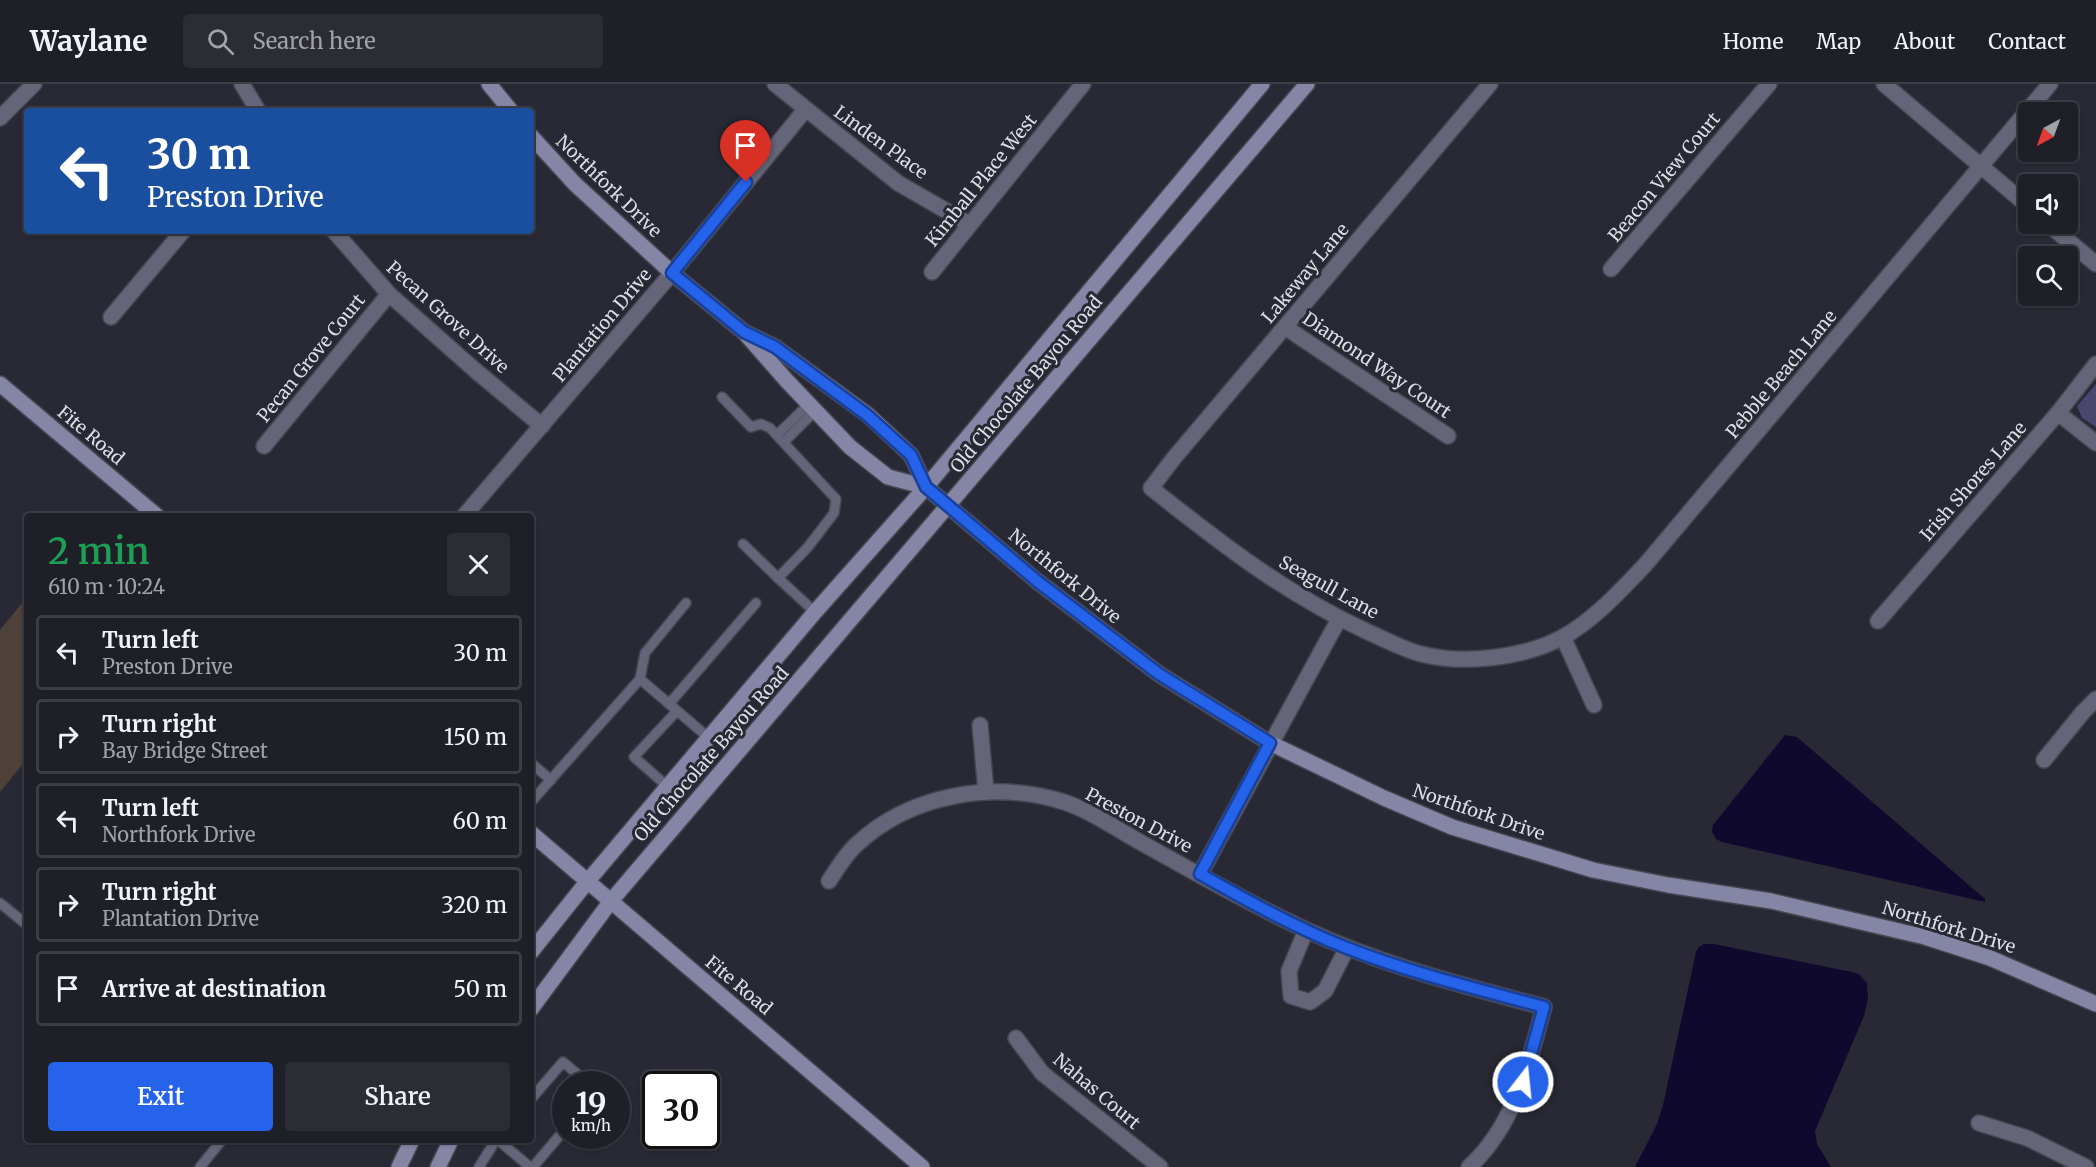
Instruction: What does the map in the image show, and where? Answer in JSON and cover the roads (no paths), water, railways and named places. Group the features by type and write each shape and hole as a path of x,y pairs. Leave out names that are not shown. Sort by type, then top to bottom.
{"street":[{"path":"0,118 34,84"},
{"path":"242,84 256,108"},
{"path":"489,84 509,108"},
{"name":"Linden Place","path":"775,84 898,183 969,224"},
{"name":"Kimball Place West","path":"932,272 1083,84"},
{"name":"Old Chocolate Bayou Road","path":"534,948 587,882 815,612 926,487 1262,84"},
{"name":"Old Chocolate Bayou Road","path":"534,1005 611,901 1306,84"},
{"name":"Lakeway Lane","path":"1151,488 1490,84"},
{"name":"Beacon View Court","path":"1611,269 1769,84"},
{"path":"1884,84 2018,198"},
{"name":"Pebble Beach Lane","path":"1513,655 1563,637 1618,594 1645,565 2050,84"},
{"name":"Plantation Drive","path":"467,513 672,273 805,110"},
{"name":"Northfork Drive","path":"534,139 575,184 672,273 744,332 850,447 888,477 926,487"},
{"path":"111,317 180,234"},
{"name":"Pecan Grove Drive","path":"337,234 389,294 542,426"},
{"path":"2060,234 2096,264"},
{"name":"Pecan Grove Court","path":"264,446 389,294"},
{"name":"Diamond Way Court","path":"1285,327 1448,436"},
{"name":"Northfork Drive","path":"744,332 775,347 867,415 911,455 926,487 1037,581 1159,674 1270,743 1384,798 1472,834 1593,870 1668,885 1771,901 1925,937 1990,958 2096,1004"},
{"name":"Irish Shores Lane","path":"1878,621 2058,412 2096,364"},
{"name":"Fite Road","path":"0,384 153,513"},
{"path":"2058,412 2096,443"},
{"name":"Seagull Lane","path":"1151,488 1257,569 1339,619 1421,654 1481,658 1513,655"},
{"path":"1200,874 1339,619"},
{"path":"1563,637 1594,705"},
{"path":"2044,760 2096,699"},
{"path":"980,725 986,792"},
{"name":"Preston Drive","path":"829,881 855,846 882,824 917,807 946,797 986,792 1025,794 1064,802 1099,817 1267,911 1347,948 1431,977 1544,1007 1523,1082 1509,1115 1494,1138 1469,1167"},
{"name":"Fite Road","path":"534,836 922,1167"},
{"path":"1306,930 1289,971 1291,996 1310,1002 1325,991 1347,948"},
{"name":"Nahas Court","path":"1016,1038 1042,1073 1160,1167"},
{"path":"1979,1123 2027,1138 2086,1167"},
{"path":"399,1167 411,1143"},
{"path":"438,1167 450,1143"}],"lane":[{"path":"722,398 751,427 760,424 770,428 836,499 834,513 808,547 778,578"},
{"path":"781,439 812,407"},
{"path":"743,544 815,612"},
{"path":"534,799 640,679 645,653 686,603"},
{"path":"669,704 756,603"},
{"path":"640,679 709,738"},
{"path":"668,787 634,757 677,711"},
{"path":"534,766 550,780"},
{"path":"0,903 24,923"},
{"path":"555,1071 563,1062 574,1071"},
{"path":"534,1096 552,1075"},
{"path":"200,1167 220,1143"},
{"path":"479,1167 495,1143"},
{"path":"501,1143 532,1167 552,1144"}]}
